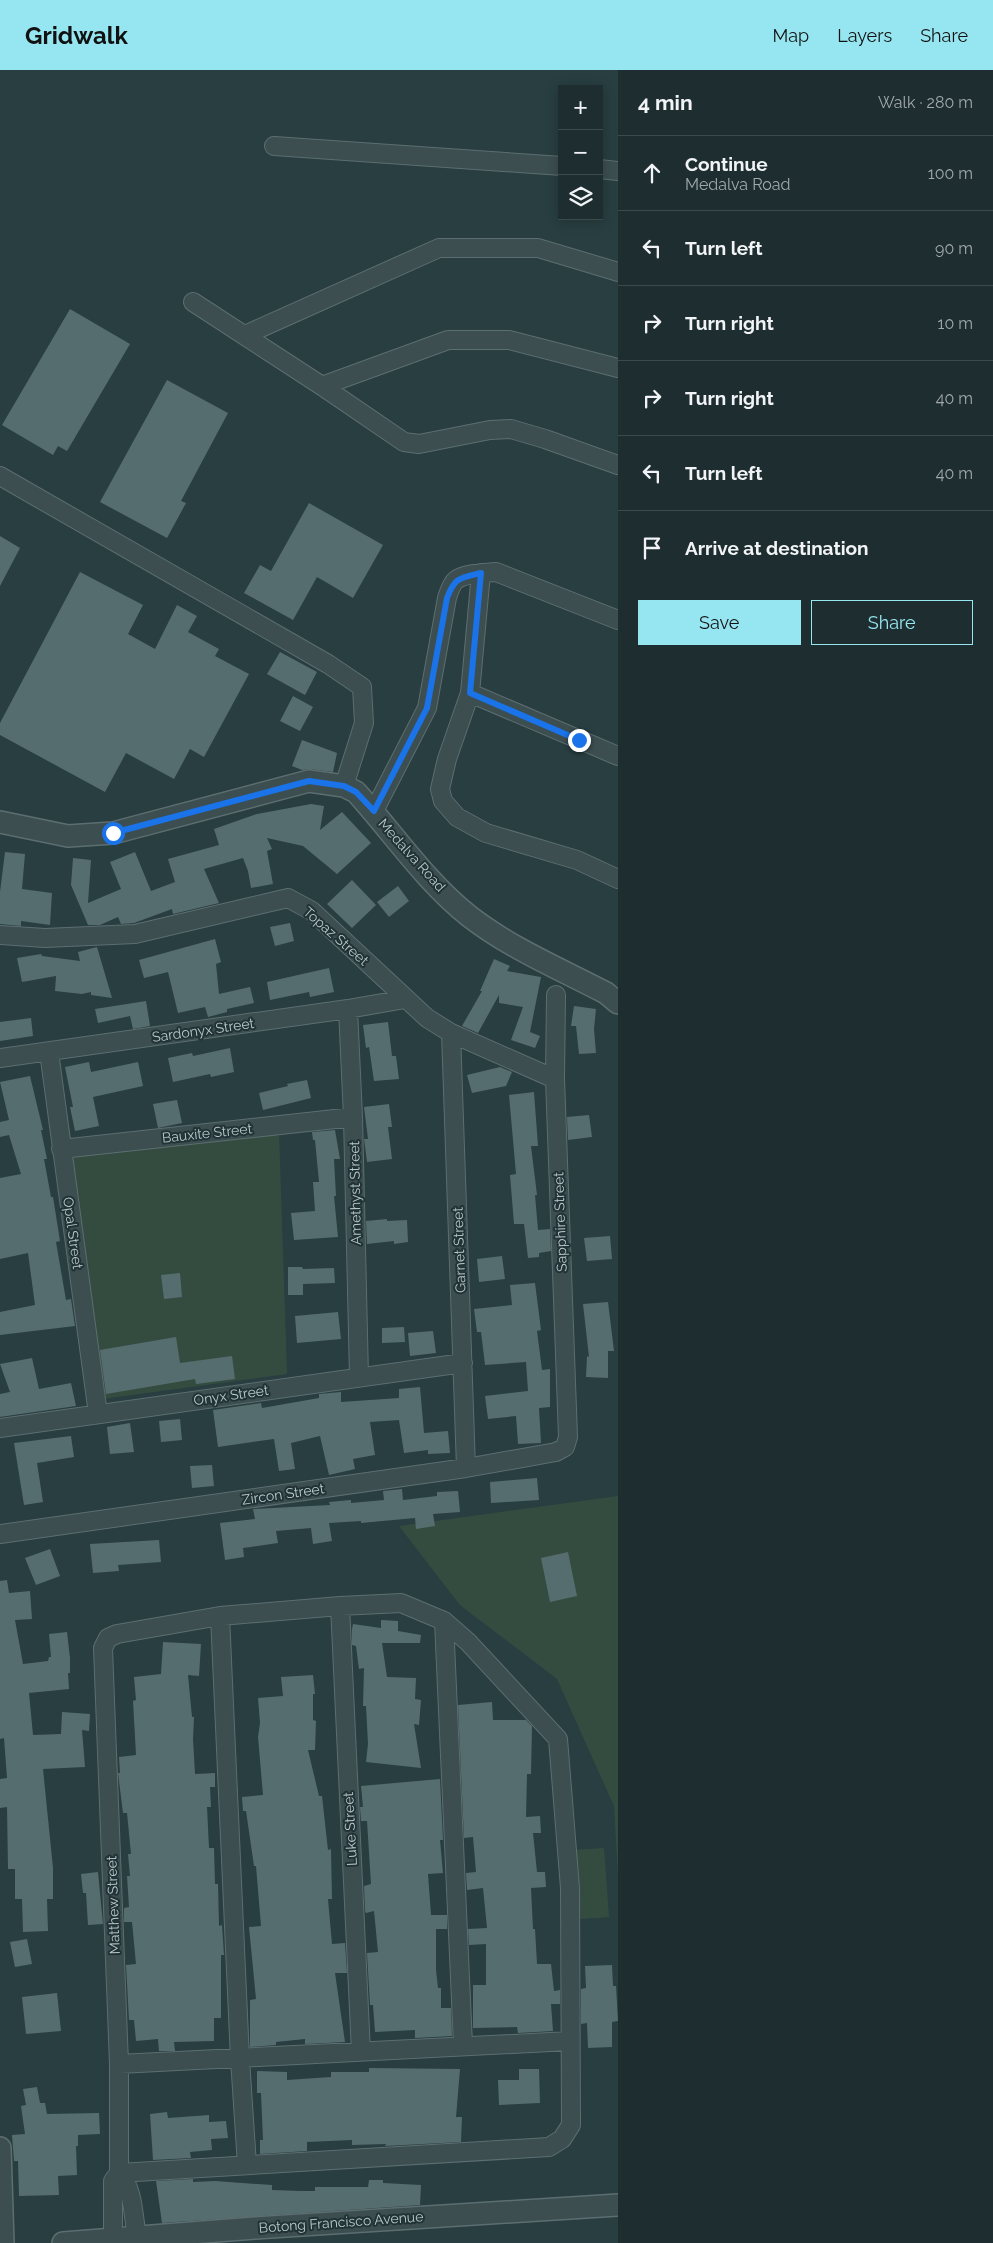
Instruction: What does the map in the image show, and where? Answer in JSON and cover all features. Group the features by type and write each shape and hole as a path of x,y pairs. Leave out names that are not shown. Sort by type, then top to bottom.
{"street":[{"path":"274,146 558,166"},
{"path":"603,169 618,171"},
{"path":"245,335 439,248 538,248 618,272"},
{"path":"194,302 404,442 419,444 490,430 510,429 546,439 618,465"},
{"path":"322,386 448,340 509,340 618,368"},
{"path":"0,476 328,664 362,687 364,723 344,786"},
{"path":"374,811 427,708 447,598 451,586 457,579 481,573 496,572 618,620"},
{"path":"481,573 470,693 447,759 440,789 442,801 457,817 486,833 577,860 618,879"},
{"path":"470,693 618,756"},
{"name":"Medalva Road","path":"0,822 68,836 113,833 309,781 344,786 356,792 427,875 469,916 516,947 612,998"},
{"name":"Topaz Street","path":"0,935 45,938 135,934 288,898 312,911 426,1018 451,1033 555,1079"},
{"name":"Sapphire Street","path":"556,995 555,1079 568,1437 566,1448"},
{"name":"Sardonyx Street","path":"0,1058 348,1009 405,999"},
{"name":"Amethyst Street","path":"348,1009 353,1117 359,1377"},
{"name":"Garnet Street","path":"451,1033 466,1468"},
{"name":"Opal Street","path":"49,1052 98,1414"},
{"name":"Bauxite Street","path":"62,1149 353,1117"},
{"name":"Onyx Street","path":"0,1428 463,1364"},
{"name":"Zircon Street","path":"0,1534 466,1468 556,1452 566,1448"},
{"path":"113,2239 113,2181 119,2173 549,2147 562,2139 571,2125 570,1888 558,1739 468,1642 444,1621 401,1604 340,1606 220,1616 240,2059 247,2165"},
{"name":"Luke Street","path":"340,1606 360,2052"},
{"name":"Matthew Street","path":"119,2173 119,2064 103,1648 108,1638 117,1634 220,1616"},
{"path":"444,1621 462,2045"},
{"path":"119,2064 570,2040"},
{"path":"0,2160 3,2243"},
{"path":"119,2173 125,2180 129,2191 137,2237"},
{"name":"Botong Francisco Avenue","path":"64,2243 137,2237 254,2235 618,2205"}],"green space":[{"path":"279,1132 287,1374 102,1399 68,1156"},
{"path":"618,1496 618,1876 614,1806 557,1679 460,1605 399,1526"},
{"path":"604,1848 609,1917 579,1919 574,1850"}],"building":[{"path":"70,309 130,344 67,451 58,446 53,455 2,425"},
{"path":"167,380 228,413 181,501 186,503 167,538 100,502"},
{"path":"309,503 383,545 353,598 317,577 293,620 244,593 260,565 271,571"},
{"path":"0,536 20,548 0,586"},
{"path":"80,572 143,605 128,634 155,649 177,605 197,616 188,632 219,649 215,656 249,674 204,757 190,749 174,779 126,753 105,792 0,735 0,723"},
{"path":"280,652 317,672 305,695 267,674"},
{"path":"293,696 313,707 300,731 280,721"},
{"path":"302,740 337,753 333,772 311,769 302,770 292,766"},
{"path":"311,804 324,806 320,830 342,812 371,843 337,874 303,846 267,838 272,849 267,851 273,884 251,888 243,858 204,869 219,903 173,914 172,909 134,923 121,924 118,917 100,925 88,925 71,885 73,858 91,860 88,903 121,889 110,862 135,852 151,891 175,882 168,859 219,845 214,829 257,814"},
{"path":"5,852 25,854 22,889 52,893 50,925 21,921 21,926 0,924 0,892"},
{"path":"352,880 376,905 352,928 327,904"},
{"path":"398,886 409,901 389,917 377,902"},
{"path":"290,923 294,941 275,946 270,927"},
{"path":"215,939 221,962 216,964 219,994 250,987 254,1003 227,1009 227,1012 208,1017 205,1007 178,1013 168,972 144,978 139,960"},
{"path":"97,947 112,998 91,995 91,992 82,994 55,991 56,976 22,982 17,958 41,954 42,956 80,961 78,952"},
{"path":"494,959 510,966 507,971 541,977 530,1032 540,1036 535,1048 511,1040 523,1007 499,1003 499,995 478,1033 462,1026 482,991 480,991"},
{"path":"329,968 334,992 310,997 309,992 270,1000 267,982"},
{"path":"146,1001 150,1026 133,1029 130,1016 98,1023 95,1009"},
{"path":"574,1006 596,1009 594,1029 596,1053 579,1054 576,1026 571,1026"},
{"path":"31,1018 33,1036 0,1041 0,1022"},
{"path":"388,1022 392,1056 396,1056 399,1079 374,1081 369,1047 366,1048 363,1025"},
{"path":"230,1048 234,1072 211,1077 210,1074 173,1082 168,1058 192,1053 193,1056"},
{"path":"89,1062 91,1072 138,1062 143,1086 93,1097 99,1126 75,1131 70,1107 73,1107 65,1067"},
{"path":"500,1067 512,1072 506,1086 472,1093 467,1075"},
{"path":"30,1076 43,1130 41,1130 47,1159 44,1159 51,1197 53,1197 60,1241 56,1242 66,1300 71,1299 75,1326 0,1335 0,1312 35,1305 28,1253 0,1259 0,1178 21,1174 9,1135 0,1137 0,1122 9,1120 0,1082"},
{"path":"307,1080 311,1098 263,1110 259,1093"},
{"path":"534,1092 538,1146 531,1146 537,1195 535,1195 538,1230 550,1229 551,1251 539,1253 539,1257 528,1258 524,1224 514,1224 510,1175 516,1174 509,1095"},
{"path":"177,1100 182,1123 158,1128 153,1104"},
{"path":"389,1104 392,1127 388,1127 392,1159 367,1162 364,1139 368,1139 364,1107"},
{"path":"589,1115 592,1137 568,1140 567,1117"},
{"path":"335,1130 340,1159 334,1159 336,1196 334,1196 338,1237 294,1240 291,1213 315,1211 313,1182 319,1182 315,1140 313,1140 312,1132"},
{"path":"387,1219 387,1221 407,1220 408,1242 394,1244 394,1241 367,1244 366,1221"},
{"path":"610,1236 612,1259 587,1261 584,1238"},
{"path":"502,1256 505,1279 479,1282 477,1259"},
{"path":"288,1267 302,1267 303,1269 334,1268 335,1283 303,1284 303,1295 288,1295"},
{"path":"180,1273 182,1297 164,1299 161,1275"},
{"path":"535,1283 541,1330 537,1331 542,1370 550,1369 550,1407 539,1408 541,1443 518,1444 516,1416 488,1419 485,1396 528,1391 526,1362 485,1365 481,1332 477,1332 474,1309 512,1305 510,1285"},
{"path":"608,1302 614,1351 608,1351 608,1378 586,1377 587,1356 589,1357 583,1304"},
{"path":"338,1312 341,1339 297,1343 295,1316"},
{"path":"404,1327 405,1342 382,1343 382,1328"},
{"path":"433,1331 436,1353 410,1356 408,1333"},
{"path":"176,1337 180,1363 232,1356 235,1379 196,1384 195,1379 106,1394 100,1350"},
{"path":"32,1358 39,1389 71,1383 76,1406 0,1417 0,1394 10,1392 0,1364"},
{"path":"420,1387 424,1433 448,1431 450,1453 428,1454 428,1450 404,1453 399,1420 370,1422 375,1455 353,1459 355,1469 329,1475 320,1436 291,1443 295,1469 279,1471 274,1439 218,1447 213,1410 261,1403 262,1408 319,1398 319,1394 341,1392 341,1402 399,1398 399,1389"},
{"path":"180,1419 182,1440 161,1442 159,1421"},
{"path":"130,1423 134,1452 110,1454 107,1427"},
{"path":"71,1436 74,1457 37,1463 43,1502 24,1505 14,1443"},
{"path":"212,1465 214,1486 192,1488 190,1466"},
{"path":"537,1478 539,1500 491,1503 490,1482"},
{"path":"402,1489 403,1500 437,1496 437,1492 458,1491 460,1512 433,1514 435,1526 416,1529 415,1518 361,1523 361,1521 329,1523 332,1541 313,1544 311,1528 276,1531 278,1543 243,1548 244,1557 225,1560 220,1523 255,1519 253,1509 330,1505 329,1502 351,1500 351,1503 384,1500 383,1491"},
{"path":"159,1540 161,1562 118,1565 119,1571 93,1573 90,1544"},
{"path":"50,1549 60,1576 36,1585 25,1558"},
{"path":"568,1552 577,1596 550,1602 541,1558"},
{"path":"7,1580 9,1593 30,1591 32,1619 15,1620 23,1664 48,1661 49,1657 51,1657 49,1634 67,1632 70,1658 70,1673 68,1673 69,1689 29,1693 33,1735 61,1734 62,1712 90,1714 89,1731 82,1730 85,1767 43,1769 53,1868 53,1899 47,1899 48,1931 23,1932 22,1899 15,1899 15,1869 8,1869 7,1807 0,1808 0,1779 7,1778 4,1738 0,1739 0,1581"},
{"path":"381,1620 398,1621 398,1631 421,1635 420,1643 382,1643 387,1677 416,1678 415,1699 421,1700 419,1725 414,1724 421,1768 366,1762 368,1744 366,1706 363,1706 364,1668 359,1669 356,1646 352,1645 352,1629 353,1624 381,1628"},
{"path":"163,1642 201,1644 199,1676 188,1675 192,1717 194,1717 195,1774 215,1773 215,1787 210,1787 211,1807 207,1807 209,1848 214,1848 215,1884 218,1884 219,1926 222,1925 224,1955 221,1955 221,2018 214,2018 214,2041 174,2042 175,2051 159,2051 158,2039 136,2041 134,2020 129,2020 126,1965 136,1964 132,1922 124,1922 124,1908 129,1907 127,1876 130,1876 128,1854 131,1854 127,1813 123,1813 118,1773 120,1773 119,1757 136,1755 133,1701 136,1700 134,1677 161,1674"},
{"path":"313,1675 315,1694 313,1694 313,1720 316,1721 315,1750 308,1750 319,1796 322,1796 328,1850 331,1849 332,1899 328,1899 332,1944 345,1943 347,1973 335,1973 345,2042 305,2044 305,2039 276,2042 276,2045 250,2047 250,2000 256,1999 249,1927 261,1926 256,1866 254,1866 246,1811 243,1811 242,1797 263,1795 258,1737 260,1723 258,1698 283,1696 281,1677"},
{"path":"492,1702 493,1720 526,1720 532,1726 531,1774 527,1774 526,1817 540,1816 541,1833 533,1833 537,1872 545,1872 546,1887 531,1888 533,1929 535,1929 537,1964 551,1964 554,1991 560,1990 560,2004 551,2004 553,2031 518,2033 517,2027 473,2028 473,1985 486,1985 486,1944 469,1945 468,1929 487,1928 483,1888 467,1890 466,1873 476,1872 473,1837 464,1838 458,1705"},
{"path":"440,1779 443,1840 440,1840 443,1873 428,1874 431,1915 447,1915 447,1929 436,1929 436,1970 438,1988 441,1988 441,2008 451,2008 452,2036 415,2038 415,2030 375,2032 373,2005 370,2005 367,1953 378,1952 374,1911 366,1913 365,1911 364,1886 371,1884 367,1821 361,1821 360,1807 363,1807 361,1786"},
{"path":"98,1872 103,1924 88,1925 86,1893 83,1893 81,1874"},
{"path":"27,1939 32,1964 15,1967 10,1942"},
{"path":"612,1965 613,1986 616,1986 618,2021 612,2022 612,2047 588,2048 587,2023 581,2024 581,1989 586,1988 585,1966"},
{"path":"57,1993 61,2031 26,2034 22,1997"},
{"path":"369,2068 460,2069 456,2117 462,2117 461,2142 385,2146 386,2144 352,2145 352,2140 307,2142 307,2151 260,2154 260,2140 263,2140 261,2093 257,2093 257,2071 287,2072 287,2080 331,2077 331,2072 369,2072"},
{"path":"519,2069 539,2069 540,2103 499,2105 498,2080 519,2080"},
{"path":"37,2087 40,2103 45,2103 47,2114 99,2113 100,2134 78,2135 78,2146 76,2146 77,2175 58,2176 59,2195 19,2196 18,2161 14,2161 12,2135 25,2134 21,2106 26,2105 23,2089"},
{"path":"167,2112 168,2118 209,2115 209,2122 226,2121 228,2138 211,2139 212,2150 190,2152 191,2158 153,2160 150,2114"},
{"path":"193,2179 193,2182 215,2181 272,2185 272,2190 300,2191 315,2191 315,2187 368,2187 369,2180 383,2180 383,2183 421,2185 420,2205 162,2223 156,2181"}],"route":[{"path":"113,833 309,781 344,786 356,792 374,811 427,708 447,598 451,586 457,579 481,573 470,693 579,740"}]}
